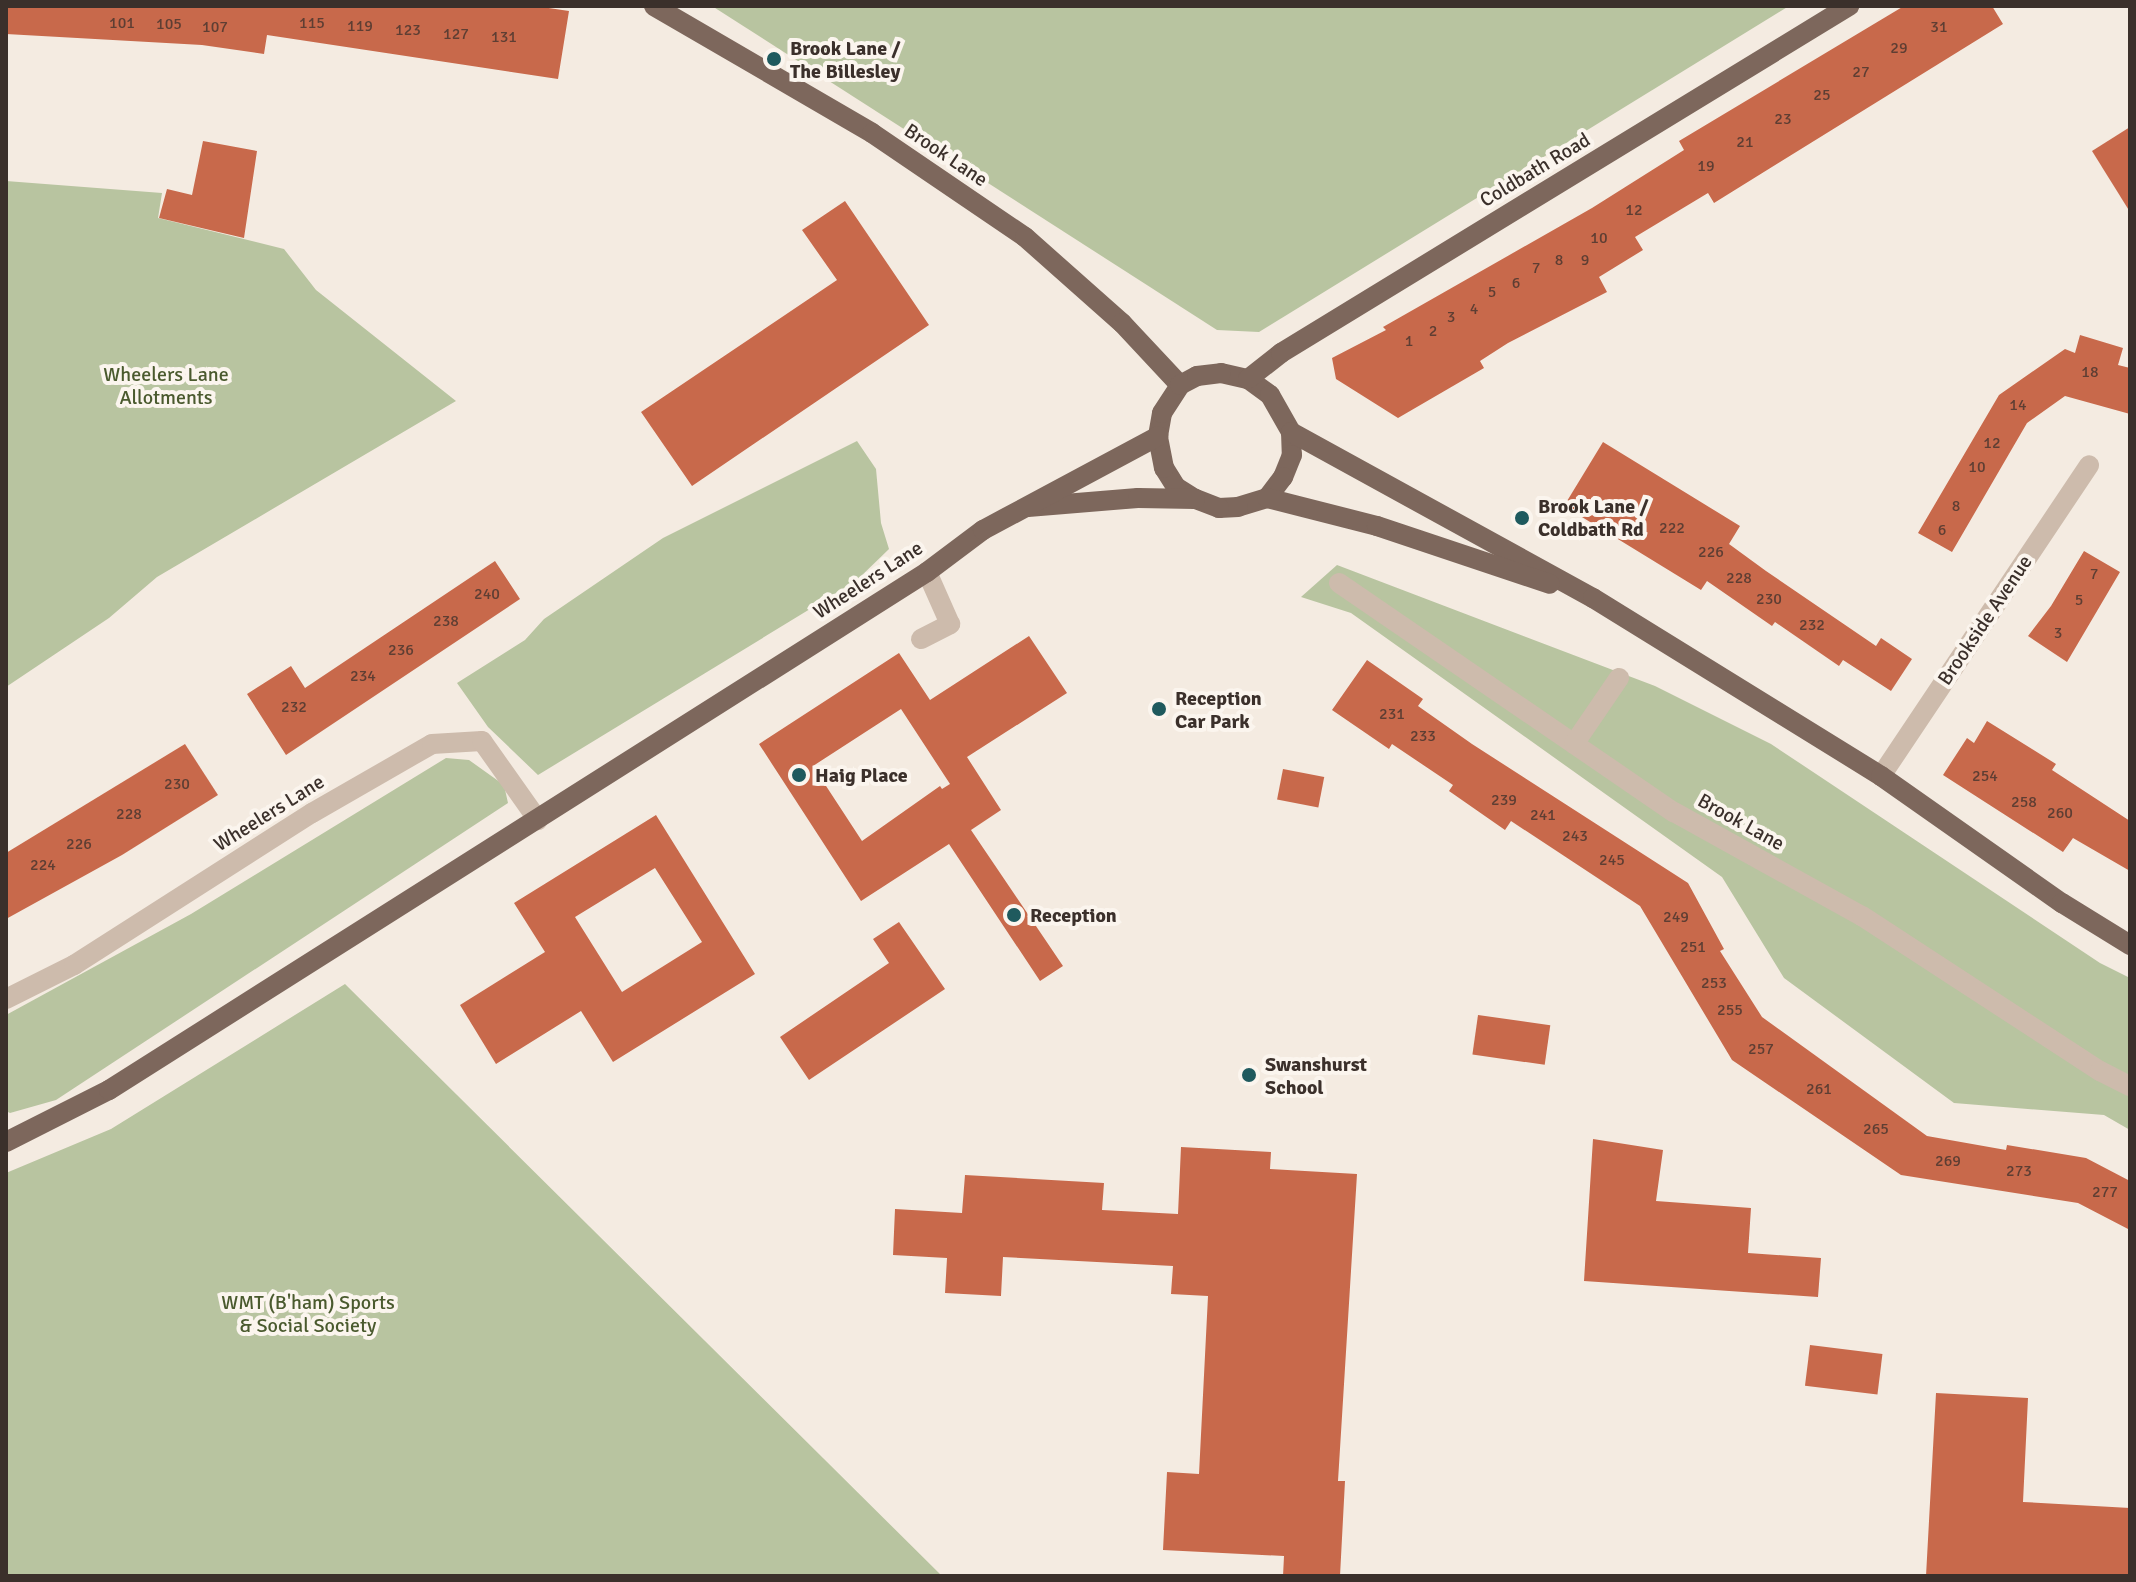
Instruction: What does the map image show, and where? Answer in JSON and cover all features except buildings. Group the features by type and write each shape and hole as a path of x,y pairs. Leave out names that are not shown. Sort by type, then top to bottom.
{"main road":[{"name":"Brook Lane","path":"654,6 872,133 1025,237 1122,323 1180,385"},
{"name":"Coldbath Road","path":"1248,379 1281,353 1849,6"},
{"path":"1267,498 1292,455 1291,432 1270,395 1248,379 1221,373 1197,376 1180,385 1162,413 1158,436 1164,468 1176,487 1195,499 1219,508 1267,498 1377,526 1593,598"},
{"path":"1291,432 1593,598 1881,776 2062,903 2130,945"},
{"name":"Wheelers Lane","path":"6,1142 109,1090 927,572 1020,508 1158,436"},
{"name":"Wheelers Lane","path":"1020,508 1138,498 1195,499"}],"street":[{"name":"Brookside Avenue","path":"1881,776 2089,465"},
{"path":"921,639 950,624 927,572"},
{"name":"Brook Lane","path":"1339,583 1674,812 1862,916 2100,1071 2130,1086"},
{"path":"1574,744 1619,678"},
{"name":"Wheelers Lane","path":"6,999 74,965 312,813 432,744 482,741 538,820"}],"green space":[{"path":"712,6 1789,6 1259,332 1217,330"},
{"name":"Wheelers Lane Allotments","path":"6,181 162,193 158,218 284,249 316,290 456,401 157,577 109,618 6,687"},
{"path":"857,441 876,469 881,523 889,549 856,581 538,775 488,727 457,683 525,640 544,619 663,538"},
{"path":"1337,565 1655,686 1771,744 2100,963 2130,978 2130,1130 2104,1115 1954,1103 1784,978 1722,877 1351,613 1301,597"},
{"path":"446,758 469,760 504,785 508,803 56,1100 10,1113 6,1111 6,1015 191,914"},
{"name":"WMT (B'ham) Sports & Social Society","path":"345,984 942,1576 6,1576 6,1173 111,1129"}],"place":[{"name":"Brook Lane / The Billesley","path":"774,59"},
{"name":"Brook Lane / Coldbath Rd","path":"1522,518"},
{"name":"Reception Car Park","path":"1159,709"},
{"name":"Haig Place","path":"799,775"},
{"name":"Reception","path":"1014,915"},
{"name":"Swanshurst School","path":"1249,1075"}]}
